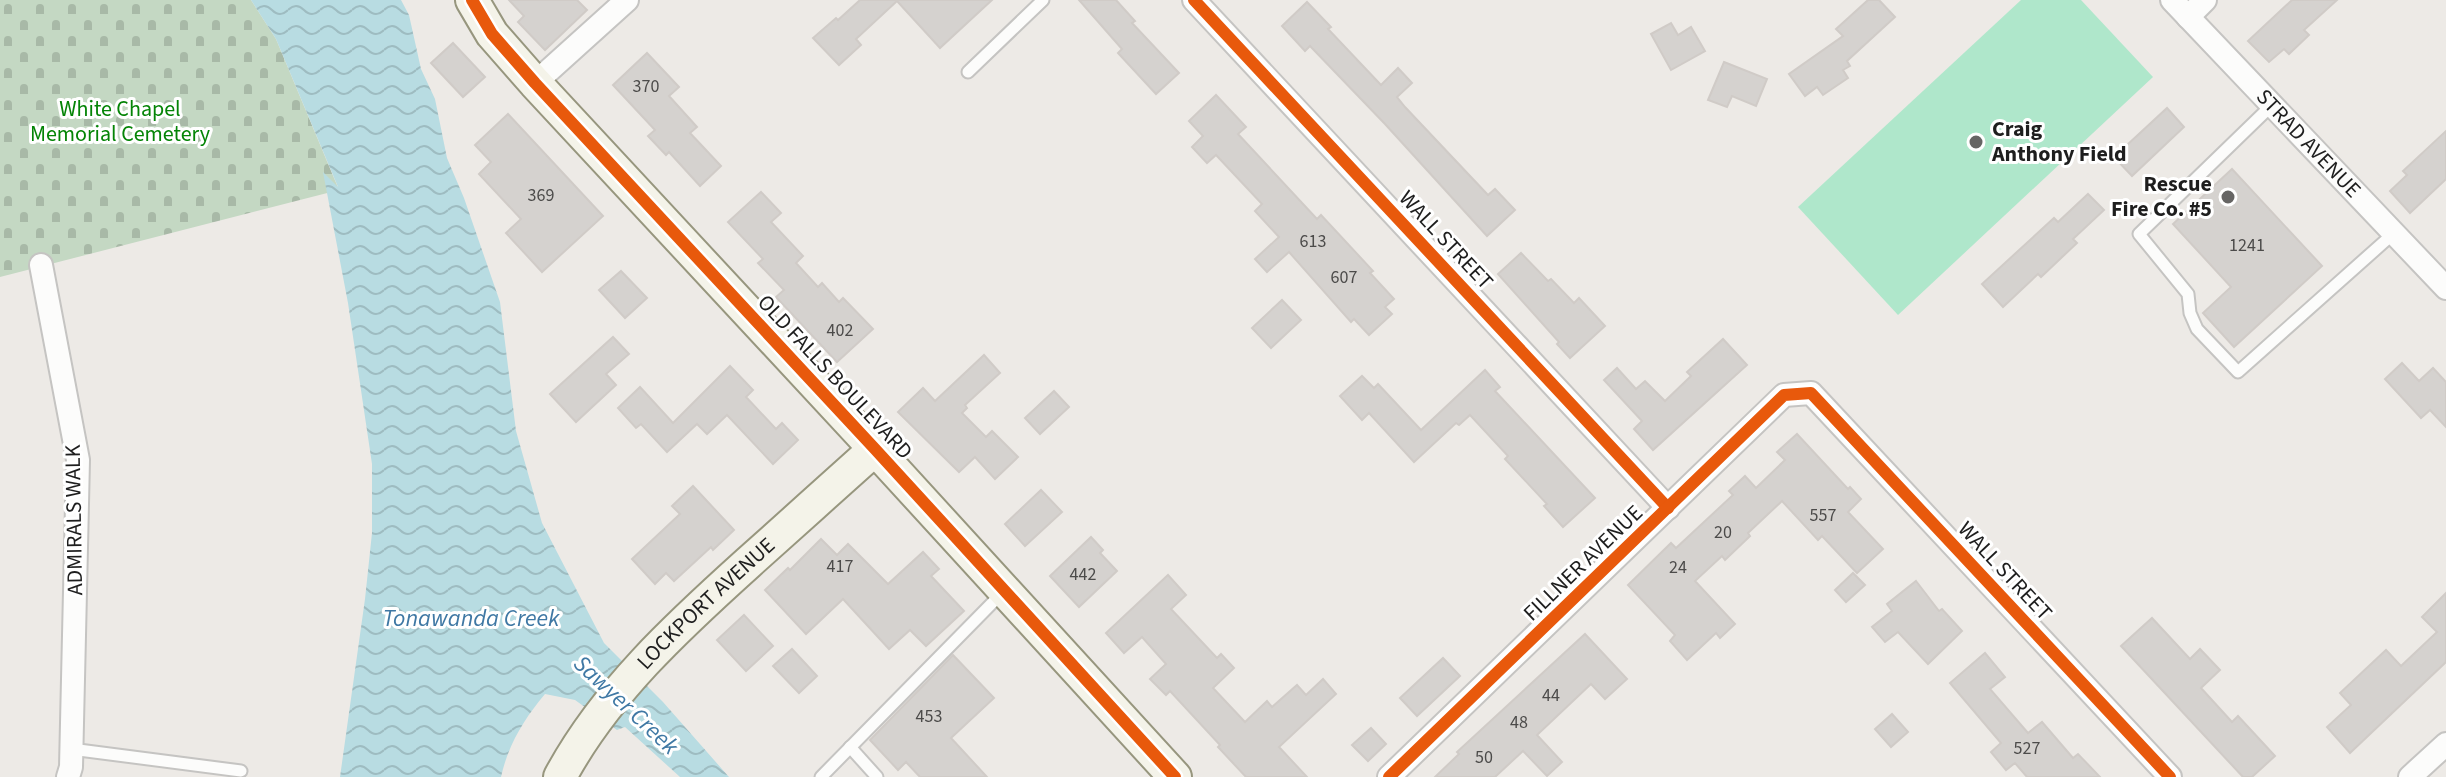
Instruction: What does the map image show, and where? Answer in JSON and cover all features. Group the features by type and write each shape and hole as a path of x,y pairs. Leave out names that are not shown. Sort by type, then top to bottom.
{"street":[{"name":"OLD FALLS BOULEVARD","path":"472,0 492,34 535,83 1175,777"},
{"path":"535,83 627,0"},
{"name":"WALL STREET","path":"1194,0 1668,508"},
{"path":"2180,8 2205,0"},
{"name":"STRAD AVENUE","path":"2180,8 2394,233 2441,273"},
{"name":"ADMIRALS WALK","path":"41,265 78,460 71,767 68,777"},
{"name":"WALL STREET","path":"1811,393 2170,777"},
{"name":"FILLNER AVENUE","path":"1389,777 1784,395 1811,393"},
{"name":"LOCKPORT AVENUE","path":"560,777 592,727 679,625 875,449"},
{"path":"2410,777 2446,744"}],"lane":[{"path":"968,72 1043,0"},
{"path":"2272,105 2139,234 2188,294 2193,322 2203,336 2238,372 2394,233"},
{"path":"821,777 1004,591"},
{"path":"850,747 877,777"},
{"path":"71,749 241,771"}],"green space":[{"name":"White Chapel Memorial Cemetery","path":"0,0 251,0 276,39 339,190 0,277"},
{"name":"Craig Anthony Field","path":"2021,0 2081,0 2153,77 1898,315 1798,207"}],"water":[{"name":"Tonawanda Creek","path":"251,0 401,0 409,15 421,69 435,99 447,158 500,302 516,431 542,523 604,643 663,702 729,777 680,777 625,727 617,730 575,700 545,694 518,733 501,777 340,777 372,533 372,464 348,303 323,172 338,187 276,39"}],"building":[{"path":"509,0 577,0 587,10 545,50 518,22 524,16"},
{"path":"860,0 992,0 940,48 897,1 856,39 861,45 839,65 813,38"},
{"path":"1079,0 1116,0 1135,21 1132,23 1179,73 1156,94 1118,53 1122,49"},
{"path":"1868,0 1879,0 1895,17 1847,61 1850,66 1843,70 1848,78 1823,95 1817,87 1805,96 1789,74 1843,36 1836,29"},
{"path":"2292,0 2337,0 2304,30 2309,35 2289,54 2284,49 2269,62 2248,41"},
{"path":"1307,2 1381,85 1398,68 1412,83 1397,97 1405,107 1488,195 1495,189 1515,210 1487,236 1310,46 1305,51 1282,26"},
{"path":"1671,23 1678,35 1691,27 1705,51 1671,70 1651,34"},
{"path":"453,43 485,77 463,97 431,63"},
{"path":"647,53 679,87 669,96 697,127 690,133 721,166 700,186 669,152 666,155 648,136 655,130 613,85"},
{"path":"1724,62 1767,79 1756,106 1732,96 1727,107 1708,100"},
{"path":"1216,95 1246,127 1238,134 1317,219 1321,215 1373,271 1370,273 1394,299 1385,307 1392,314 1369,335 1354,319 1351,322 1289,252 1267,272 1255,259 1279,237 1255,211 1262,204 1216,155 1207,163 1192,147 1203,136 1189,121"},
{"path":"2167,108 2184,127 2132,176 2114,157"},
{"path":"508,114 603,216 542,272 506,233 521,219 479,174 491,162 475,145"},
{"path":"2446,131 2446,179 2410,213 2390,191 2407,175 2403,171"},
{"path":"2232,169 2322,266 2234,347 2203,313 2231,287 2173,224"},
{"path":"761,192 781,213 771,222 803,256 796,263 818,287 822,283 839,302 843,298 873,329 837,362 776,297 784,290 758,263 763,259 728,222"},
{"path":"2088,194 2104,210 2073,239 2077,243 2003,307 1982,284 2054,218 2058,222"},
{"path":"1521,253 1574,303 1579,298 1605,326 1570,358 1498,274"},
{"path":"621,271 647,298 625,318 599,290"},
{"path":"1282,300 1301,320 1271,348 1252,328"},
{"path":"613,337 629,354 606,374 616,385 576,422 550,394"},
{"path":"1723,339 1747,365 1653,450 1634,429 1642,421 1604,380 1617,368 1636,389 1645,381 1665,401 1691,376 1687,372"},
{"path":"984,355 1000,373 965,405 967,408 962,413 986,437 992,431 1018,457 995,479 975,457 959,472 898,412 923,388 935,401"},
{"path":"2402,363 2419,381 2433,368 2446,382 2446,427 2430,410 2421,418 2385,379"},
{"path":"730,366 753,390 746,397 776,429 782,423 798,440 773,464 727,415 707,434 697,424 667,452 641,424 636,428 618,408 640,387 673,423"},
{"path":"1485,370 1500,387 1495,391 1595,498 1563,527 1544,506 1547,504 1505,459 1508,456 1470,415 1459,425 1456,423 1414,462 1369,413 1362,420 1340,396 1362,376 1374,388 1378,384 1421,430"},
{"path":"1054,391 1069,407 1040,434 1025,418"},
{"path":"1797,434 1861,499 1848,512 1883,549 1857,573 1822,536 1818,540 1782,501 1725,560 1722,556 1695,581 1735,624 1720,638 1716,633 1687,660 1670,641 1675,635 1628,585 1671,543 1676,548 1733,495 1729,491 1745,476 1756,488 1785,460 1777,452"},
{"path":"693,486 734,530 674,581 666,573 655,584 632,559 680,514 672,506"},
{"path":"1041,490 1062,512 1025,546 1005,524"},
{"path":"1091,537 1103,550 1100,553 1117,571 1079,607 1050,576"},
{"path":"821,539 837,555 848,544 888,584 923,552 939,569 931,576 964,611 926,646 910,630 889,649 843,599 806,634 765,590"},
{"path":"1853,573 1865,585 1846,602 1835,590"},
{"path":"1168,575 1186,595 1171,609 1217,658 1221,654 1234,668 1213,688 1245,722 1267,701 1272,707 1297,685 1306,695 1323,679 1336,694 1279,747 1307,777 1246,777 1170,691 1166,695 1150,679 1166,664 1142,637 1124,653 1106,633"},
{"path":"1916,581 1939,611 1942,609 1962,631 1928,664 1898,632 1885,642 1872,627 1892,611 1887,604"},
{"path":"2446,593 2446,662 2350,753 2327,727 2351,705 2340,693 2386,650 2401,666 2437,632 2422,617"},
{"path":"744,615 773,646 746,671 717,640"},
{"path":"2152,618 2190,659 2200,649 2220,670 2201,688 2232,722 2238,716 2275,756 2252,777 2243,777 2121,646"},
{"path":"1585,634 1627,679 1605,699 1591,684 1537,735 1562,762 1547,776 1523,751 1495,777 1435,777 1459,754 1457,752"},
{"path":"792,649 817,676 799,693 773,666"},
{"path":"1985,653 2005,677 1990,689 2028,733 2042,722 2073,758 2078,754 2100,777 2027,777 2015,763 2006,770 1991,752 2001,743 1950,683"},
{"path":"953,655 994,698 951,738 987,777 920,777 906,762 898,770 870,740"},
{"path":"1443,658 1460,676 1417,716 1400,698"},
{"path":"1892,714 1908,732 1891,747 1875,729"},
{"path":"1371,728 1386,744 1368,761 1352,745"}],"cycle path":[{"path":"472,0 492,34 535,83 1175,777"},
{"path":"1194,0 1668,508"},
{"path":"1389,777 1784,395 1811,393 2170,777"}],"place":[{"name":"Craig Anthony Field","path":"1976,142"},
{"name":"Rescue Fire Co. #5","path":"2228,197"}],"water label":[{"name":"Sawyer Creek","path":"626,705"}]}
